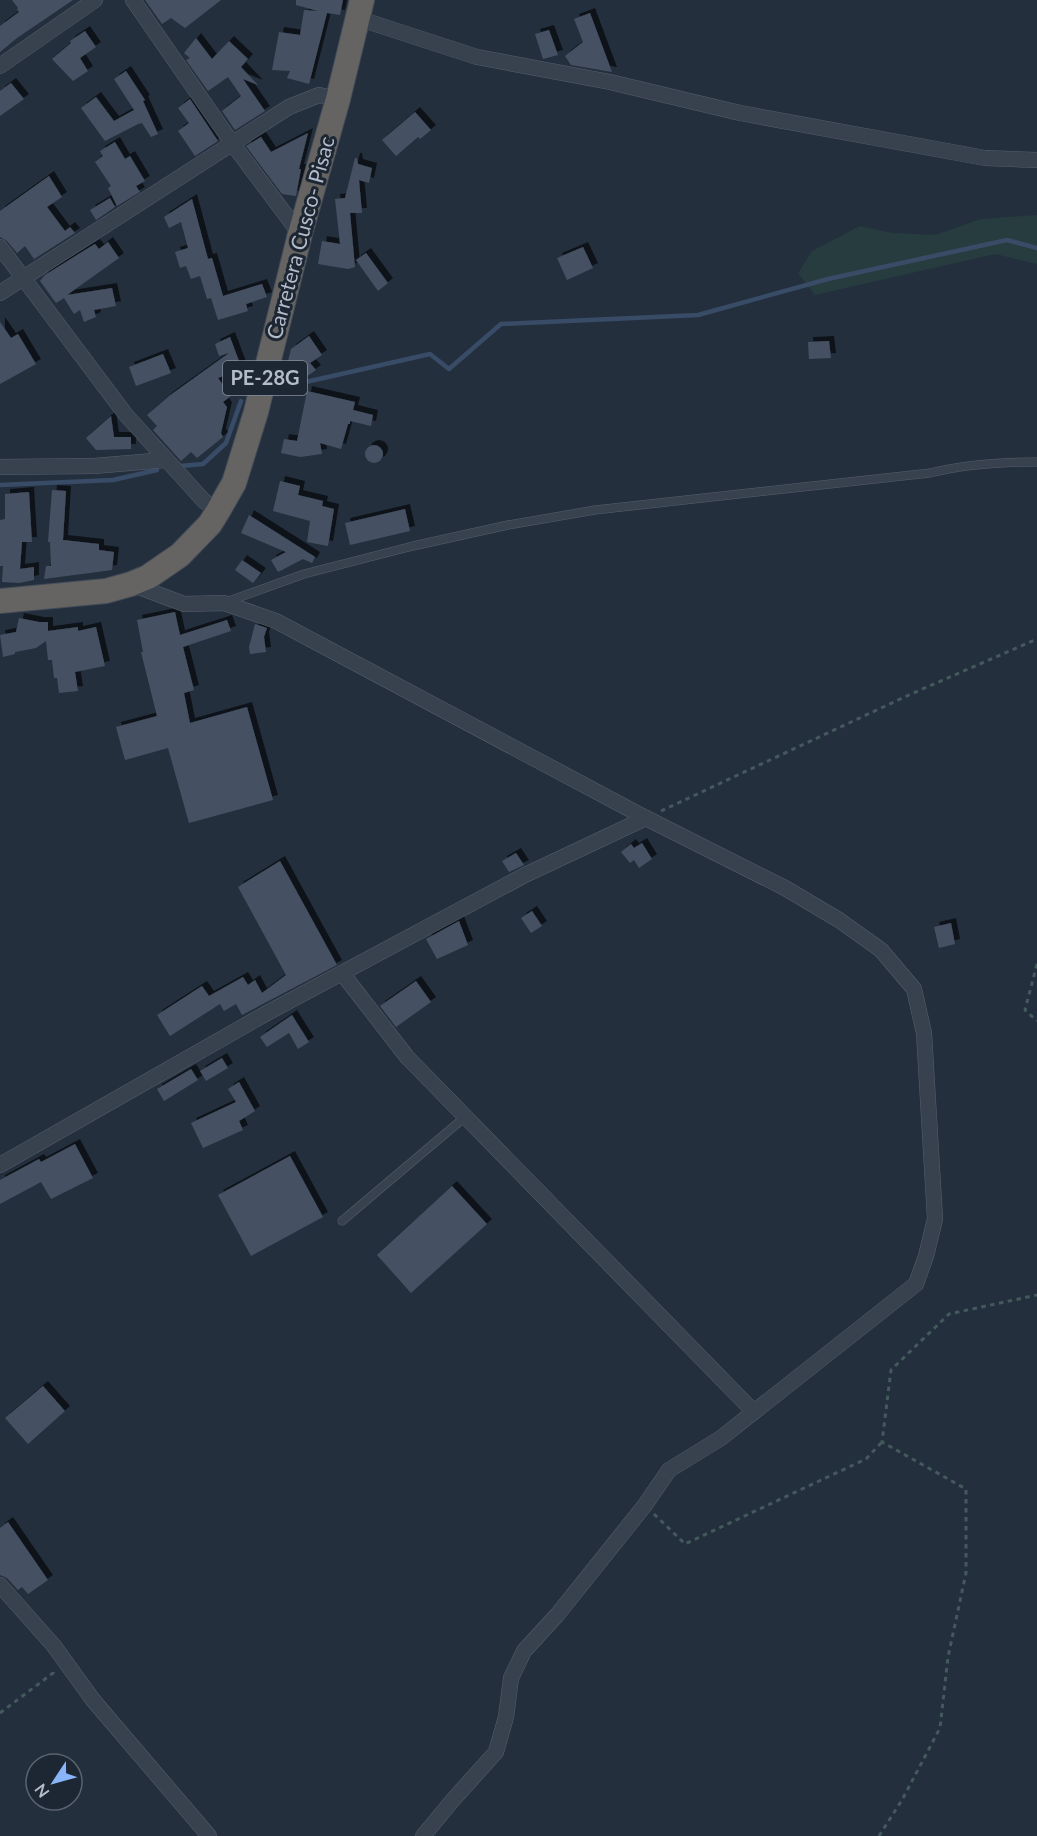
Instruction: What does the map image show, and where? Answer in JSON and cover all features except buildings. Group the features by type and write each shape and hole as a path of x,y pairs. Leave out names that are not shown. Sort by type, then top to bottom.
{"highway":[{"name":"Carretera Cusco- Pisac","path":"0,601 106,591 131,584 180,555 218,511 234,483 256,412 300,234 338,99 360,9"}],"street":[{"path":"0,66 95,0"},
{"path":"132,0 231,143 300,234"},
{"path":"360,9 477,57 610,82 740,113 985,158 1037,160"},
{"path":"0,293 289,107 319,95 338,99"},
{"path":"0,247 126,415 204,501 218,511"},
{"path":"0,467 94,466 165,460"},
{"path":"131,584 184,604 224,603 276,621 646,818 785,888 839,920 881,950 914,989 924,1033 935,1219 916,1284 721,1438 669,1470 645,1505 557,1615 524,1651 511,1678 506,1718 496,1752 423,1836"},
{"path":"0,1165 267,1013 525,876 646,818"},
{"path":"342,973 407,1057 754,1412"},
{"path":"0,1585 54,1646 100,1708 209,1836"}],"lane":[{"path":"224,603 304,574 508,525 584,512 930,473 959,466 998,462 1037,462"},
{"path":"342,1221 465,1117"}],"path":[{"path":"646,818 911,694 1037,639"},
{"path":"1037,964 1025,1010 1037,1020"},
{"path":"645,1505 685,1544 866,1459 882,1443 891,1370 949,1314 1037,1295"},
{"path":"879,1836 902,1800 940,1728 948,1657 966,1573 966,1489 882,1443"},
{"path":"0,1713 53,1673 54,1646"}],"green space":[{"path":"1037,215 1037,264 995,254 815,295 798,273 812,251 860,226 892,233 935,235 981,219"}],"waterway":[{"path":"279,388 430,354 449,369 501,324 698,315 828,279 1007,240 1037,248"},
{"path":"180,466 203,464 226,443 241,401"},
{"path":"0,485 113,480 157,470"}]}
